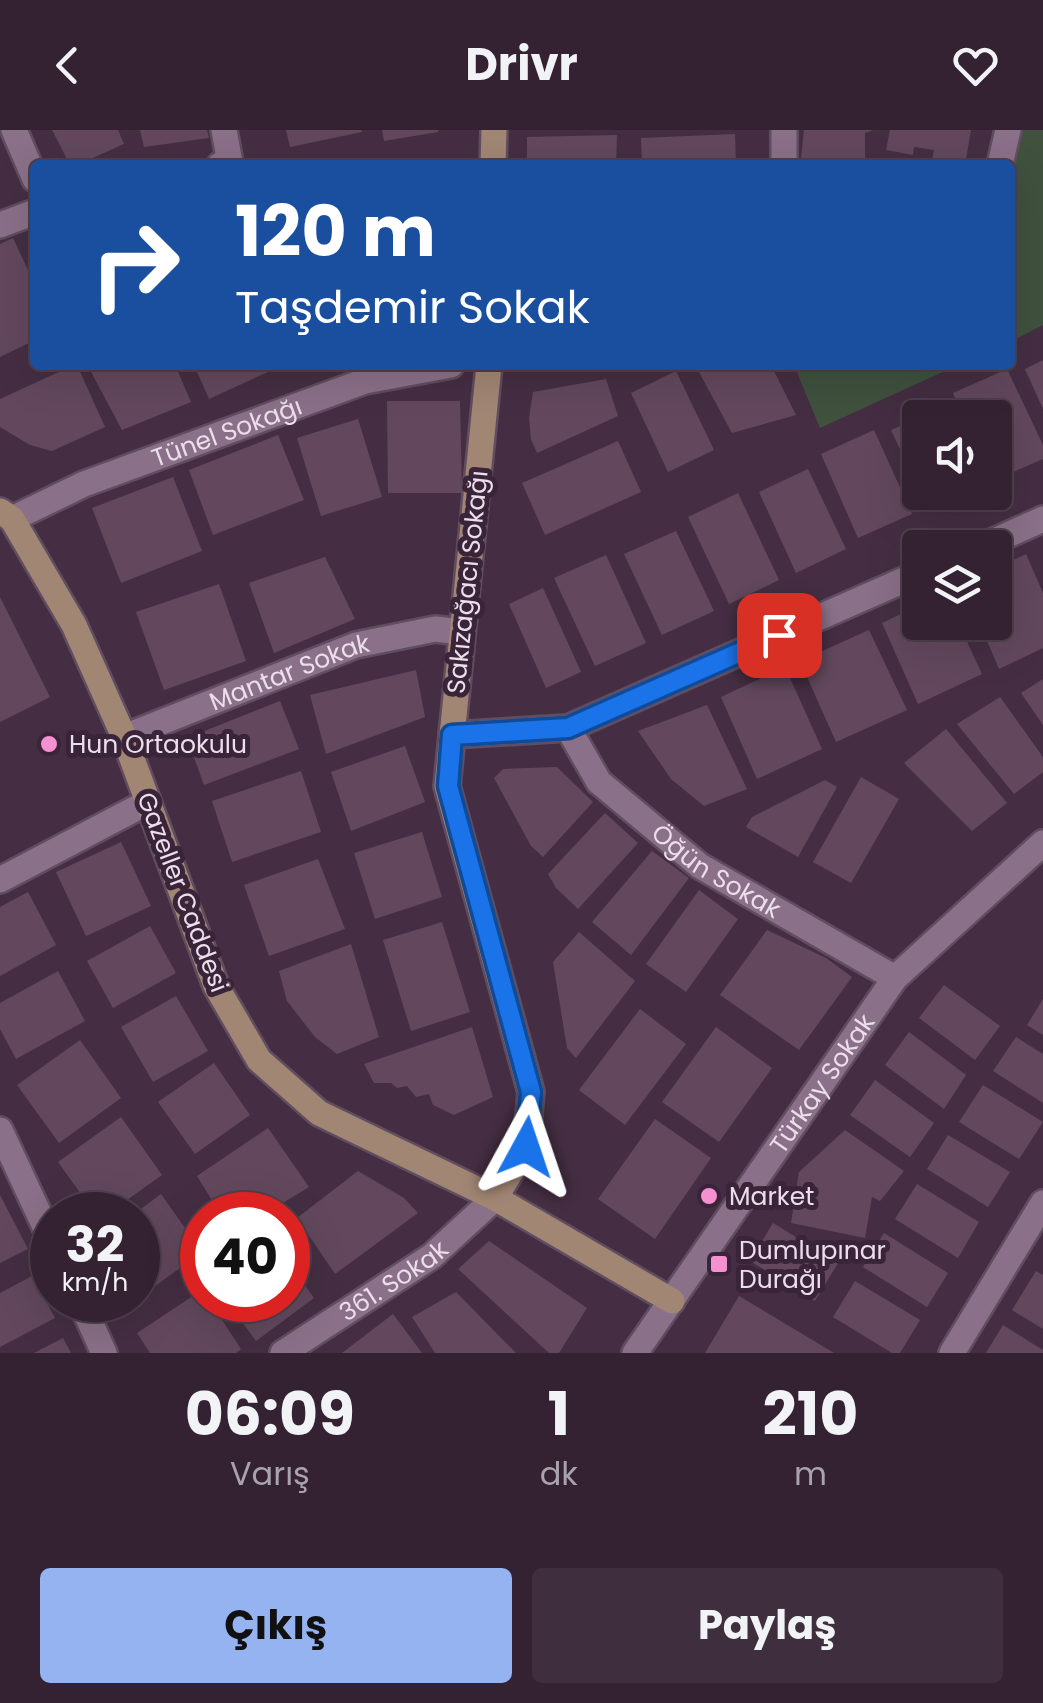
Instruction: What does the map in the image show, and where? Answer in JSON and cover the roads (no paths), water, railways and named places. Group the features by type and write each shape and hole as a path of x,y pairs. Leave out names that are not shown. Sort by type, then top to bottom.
{"street":[{"path":"14,130 30,167"},
{"path":"224,130 230,160"},
{"path":"494,130 494,160"},
{"path":"784,130 784,160"},
{"path":"1001,160 1008,130"},
{"path":"0,225 30,214"},
{"name":"Tünel Sokağı","path":"6,515 365,382 426,370"},
{"name":"Sakızağacı Sokağı","path":"488,370 448,786 531,1092 526,1147 495,1198"},
{"name":"Gazeller Caddesi","path":"6,515 74,625 124,737 216,986 259,1060 319,1113 495,1198 672,1301"},
{"path":"1012,533 1043,519"},
{"path":"452,735 568,728 902,581"},
{"name":"Mantar Sokak","path":"124,737 356,645 435,629 462,632"},
{"name":"Öğün Sokak","path":"568,728 599,782 700,866 895,978"},
{"path":"0,880 148,802"},
{"name":"Türkay Sokak","path":"635,1353 895,978 1043,842"},
{"path":"0,1130 30,1195"},
{"name":"361. Sokak","path":"283,1353 432,1256 495,1198"},
{"path":"952,1353 1043,1203"},
{"path":"90,1322 104,1353"}],"place":[{"name":"Hun Ortaokulu","path":"49,744"},
{"name":"Market","path":"709,1196"},
{"name":"Dumlupınar Durağı","path":"719,1264"}]}
